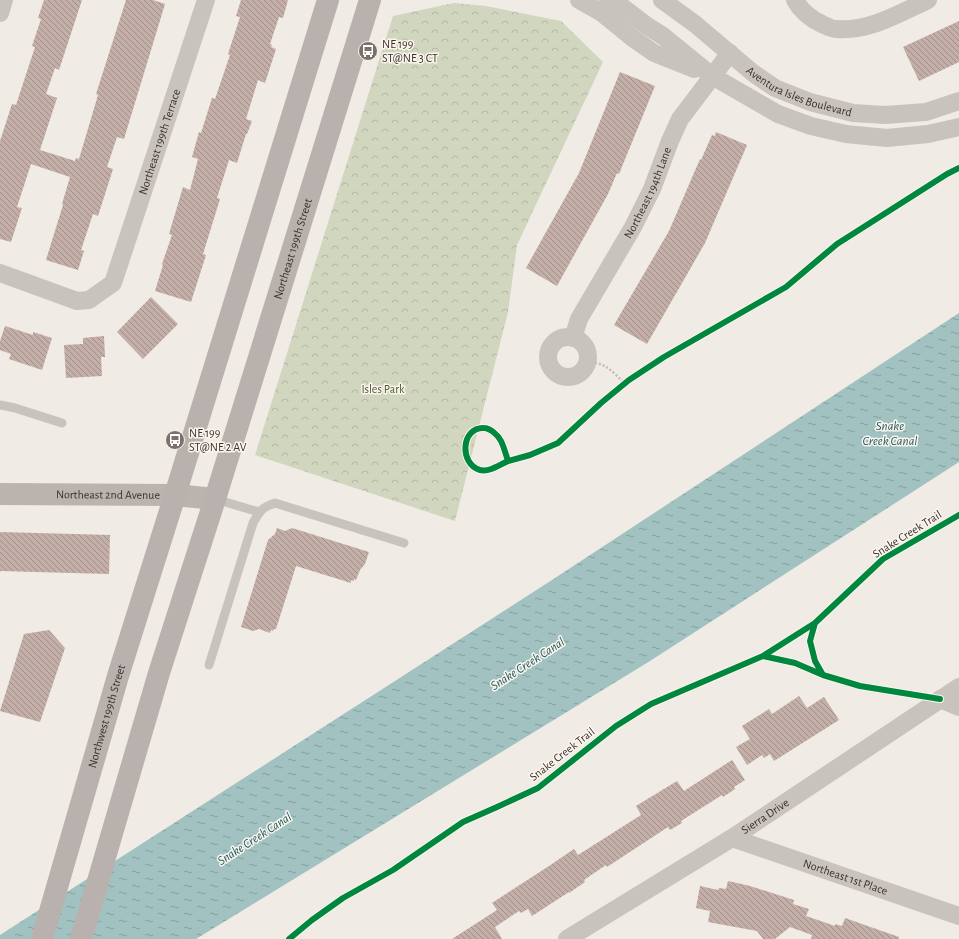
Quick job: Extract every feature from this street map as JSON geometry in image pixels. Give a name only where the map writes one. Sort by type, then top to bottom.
[{"type":"main road","points":[[175,496],[328,0]]},
{"type":"main road","name":"Northeast 199th Street","points":[[216,499],[370,0]]},
{"type":"main road","name":"Northwest 199th Street","points":[[42,939],[118,676],[175,496]]},
{"type":"main road","points":[[81,939],[159,673],[216,499]]},
{"type":"street","points":[[0,13],[4,0]]},
{"type":"street","name":"Northeast 199th Terrace","points":[[0,273],[77,301],[89,300],[113,283],[206,0]]},
{"type":"street","name":"Aventura Isles Boulevard","points":[[579,0],[602,13],[654,53],[712,76],[778,114],[811,126],[846,134],[887,138],[928,134],[959,127]]},
{"type":"street","name":"Aventura Isles Boulevard","points":[[662,0],[695,24],[753,73],[775,88],[810,102],[853,113],[885,115],[926,112],[959,101]]},
{"type":"street","points":[[796,2],[813,20],[834,29],[857,29],[879,22],[928,0]]},
{"type":"street","name":"Aventura Isles Boulevard","points":[[619,2],[647,26],[663,36],[712,76]]},
{"type":"street","name":"Northeast 194th Lane","points":[[573,338],[579,319],[633,227],[652,189],[680,119],[730,53]]},
{"type":"street","name":"Northeast 2nd Avenue","points":[[0,494],[175,496],[216,499]]},
{"type":"street","name":"Sierra Drive","points":[[567,939],[732,838],[959,687]]},
{"type":"street","points":[[940,699],[959,707]]},
{"type":"street","name":"Northeast 1st Place","points":[[732,838],[959,916]]},
{"type":"lane","points":[[0,405],[15,408],[62,423]]},
{"type":"lane","points":[[216,499],[259,512]]},
{"type":"lane","points":[[209,665],[254,523],[259,512],[265,507],[275,503],[404,543]]},
{"type":"path","points":[[595,363],[605,366],[627,382],[619,389]]},
{"type":"green space","name":"Isles Park","points":[[454,3],[486,6],[561,21],[603,62],[517,245],[508,312],[455,521],[255,455],[393,16]]},
{"type":"water","name":"Snake Creek Canal","points":[[959,313],[959,462],[650,661],[196,939],[0,939],[0,935],[552,580]]},
{"type":"building","points":[[44,0],[82,0],[59,70],[55,68],[46,94],[57,98],[40,150],[75,161],[76,158],[79,159],[98,95],[96,94],[126,0],[153,0],[165,4],[124,139],[117,137],[107,167],[113,169],[98,216],[93,214],[81,250],[84,251],[78,270],[46,260],[70,177],[31,164],[17,207],[22,208],[11,242],[0,239],[0,141],[12,104],[16,105],[35,47],[32,46],[41,19],[38,18]]},
{"type":"building","points":[[241,0],[288,0],[283,18],[279,17],[270,44],[272,45],[271,47],[276,49],[265,83],[258,80],[246,119],[252,121],[246,134],[237,163],[229,160],[217,198],[220,199],[203,254],[206,255],[191,302],[155,291],[172,235],[169,234],[183,187],[190,190],[198,159],[192,157],[199,132],[201,133],[212,98],[215,99],[230,55],[228,54],[240,17],[236,16]]},
{"type":"building","points":[[959,21],[959,62],[919,81],[903,47]]},
{"type":"building","points":[[620,72],[655,86],[619,174],[617,173],[608,194],[557,286],[526,268],[579,173]]},
{"type":"building","points":[[716,132],[747,145],[705,243],[647,344],[614,325],[669,231],[700,159],[701,160],[712,135],[715,136]]},
{"type":"building","points":[[151,297],[178,324],[143,359],[117,332]]},
{"type":"building","points":[[5,326],[33,335],[33,332],[52,338],[42,370],[9,359],[11,354],[0,350],[0,341]]},
{"type":"building","points":[[104,336],[105,357],[101,357],[102,376],[66,378],[64,345],[83,344],[83,338]]},
{"type":"building","points":[[277,528],[285,531],[292,528],[369,552],[365,564],[360,570],[356,580],[351,580],[351,583],[296,566],[276,629],[273,631],[271,630],[270,633],[259,629],[253,631],[241,627],[268,540],[275,534]]},
{"type":"building","points":[[0,532],[110,535],[109,574],[0,571]]},
{"type":"building","points":[[49,630],[65,648],[40,722],[0,711],[24,634]]},
{"type":"building","points":[[799,696],[807,708],[824,697],[839,720],[774,761],[770,754],[764,758],[762,755],[747,765],[736,747],[750,739],[742,726],[769,709],[772,714]]},
{"type":"building","points":[[732,760],[745,780],[734,787],[735,789],[723,797],[722,795],[681,821],[682,823],[670,830],[668,827],[607,867],[606,865],[584,880],[585,882],[532,916],[528,909],[521,913],[519,911],[495,927],[502,939],[452,939],[497,910],[492,903],[574,849],[578,855],[641,815],[636,806],[677,781],[684,791]]},
{"type":"building","points":[[728,881],[750,886],[794,900],[793,904],[809,909],[806,916],[835,926],[835,924],[842,926],[845,918],[899,937],[899,939],[811,939],[812,935],[790,927],[775,939],[763,939],[757,931],[708,922],[710,911],[696,908],[700,886],[718,890],[719,888],[726,889]]},
{"type":"cycle path","points":[[508,461],[501,441],[498,436],[489,429],[476,429],[467,439],[466,454],[473,466],[480,470],[493,468],[558,443],[601,403],[629,380],[664,357],[786,287],[837,244],[947,174],[959,168]]},
{"type":"cycle path","name":"Snake Creek Trail","points":[[289,939],[312,920],[343,898],[393,870],[463,822],[538,788],[616,726],[651,704],[763,656],[815,623],[883,559],[959,515]]},
{"type":"cycle path","points":[[815,623],[810,641],[815,661],[823,675],[860,686],[940,699]]},
{"type":"cycle path","points":[[763,656],[795,663],[823,675]]},
{"type":"place","name":"NE 199 ST@NE 3 CT","points":[[368,51]]},
{"type":"place","name":"NE 199 ST@NE 2 AV","points":[[175,440]]}]
